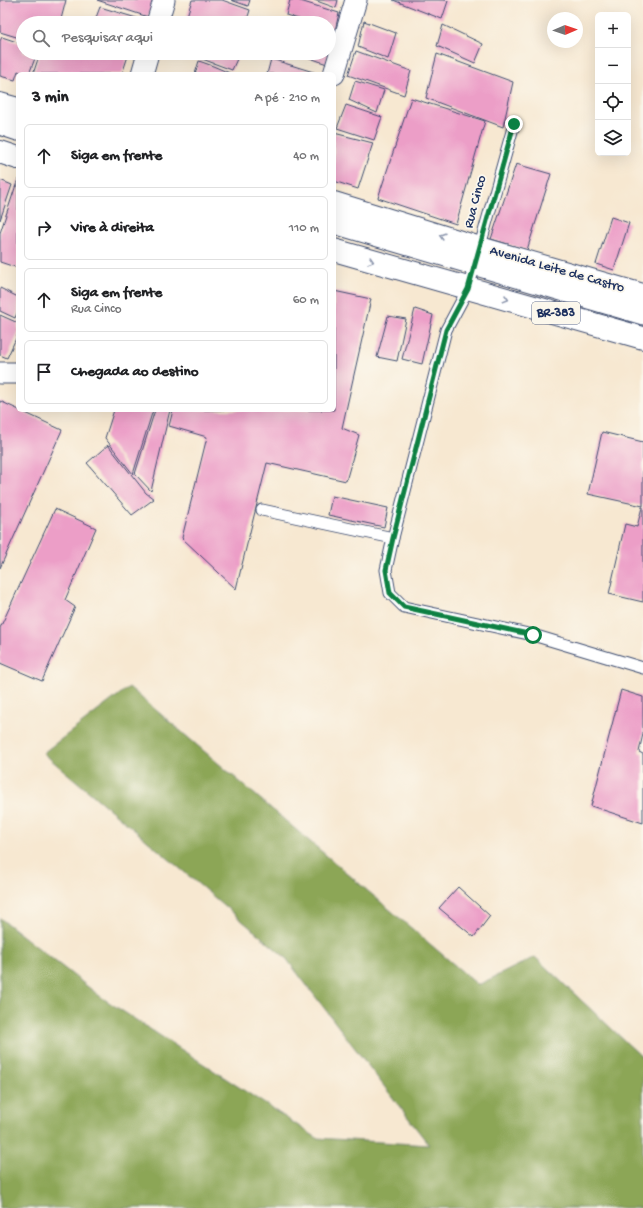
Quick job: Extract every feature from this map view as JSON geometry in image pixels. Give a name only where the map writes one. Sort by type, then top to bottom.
[{"type":"highway","points":[[0,104],[16,108]]},
{"type":"highway","points":[[0,152],[16,157]]},
{"type":"highway","name":"Avenida Leite de Castro","points":[[336,204],[477,256],[643,295]]},
{"type":"highway","name":"BR-383","points":[[336,251],[643,338]]},
{"type":"street","points":[[159,16],[164,0]]},
{"type":"street","points":[[335,72],[356,0]]},
{"type":"street","points":[[143,72],[146,60]]},
{"type":"street","points":[[0,124],[16,129]]},
{"type":"street","points":[[336,223],[477,256],[643,314]]},
{"type":"street","points":[[0,373],[16,373]]},
{"type":"lane","name":"Rua Cinco","points":[[514,124],[468,289],[446,330],[386,570],[390,593],[404,607],[533,635],[643,668]]},
{"type":"lane","points":[[262,510],[393,538]]},
{"type":"green space","points":[[129,687],[478,985],[535,957],[643,1058],[643,1208],[0,1208],[0,918],[101,997],[317,1138],[429,1145],[285,957],[43,753]]},
{"type":"building","points":[[0,0],[66,0],[62,16],[16,16],[16,37],[0,32]]},
{"type":"building","points":[[97,0],[154,0],[148,16]]},
{"type":"building","points":[[192,0],[222,0],[250,10],[248,16],[187,16]]},
{"type":"building","points":[[231,0],[250,0],[248,6]]},
{"type":"building","points":[[290,0],[297,0],[339,13],[336,26],[336,16],[286,15]]},
{"type":"building","points":[[314,0],[338,0],[336,8]]},
{"type":"building","points":[[393,0],[444,0],[448,1],[442,19]]},
{"type":"building","points":[[100,7],[130,16],[97,16]]},
{"type":"building","points":[[364,21],[396,33],[388,59],[358,47]]},
{"type":"building","points":[[443,25],[483,44],[475,63],[437,46]]},
{"type":"building","points":[[2,37],[16,42],[16,60],[34,60],[30,72],[16,72],[15,80],[0,76],[0,41]]},
{"type":"building","points":[[356,51],[411,71],[404,95],[348,75]]},
{"type":"building","points":[[437,54],[513,82],[503,127],[426,98]]},
{"type":"building","points":[[38,60],[127,60],[123,72],[34,72]]},
{"type":"building","points":[[205,60],[237,60],[232,70]]},
{"type":"building","points":[[271,60],[274,60],[313,72],[268,72]]},
{"type":"building","points":[[316,60],[328,60],[327,64]]},
{"type":"building","points":[[199,61],[227,72],[196,72]]},
{"type":"building","points":[[355,81],[384,90],[377,113],[349,100]]},
{"type":"building","points":[[411,98],[485,121],[456,224],[378,198]]},
{"type":"building","points":[[346,105],[382,117],[374,140],[337,128]]},
{"type":"building","points":[[336,134],[373,143],[358,189],[336,182]]},
{"type":"building","points":[[516,164],[551,174],[527,250],[491,239]]},
{"type":"building","points":[[0,180],[12,185],[0,220]]},
{"type":"building","points":[[16,185],[16,267],[0,262],[0,233]]},
{"type":"building","points":[[611,217],[629,223],[614,270],[596,264]]},
{"type":"building","points":[[0,288],[16,296],[16,316],[15,318],[0,311]]},
{"type":"building","points":[[336,291],[371,299],[342,428],[359,435],[346,481],[267,463],[236,589],[182,538],[207,437],[169,426],[172,412],[336,412]]},
{"type":"building","points":[[415,309],[433,315],[422,364],[402,359]]},
{"type":"building","points":[[0,315],[16,322],[16,338],[7,358],[0,355]]},
{"type":"building","points":[[388,316],[406,319],[397,361],[377,357]]},
{"type":"building","points":[[0,401],[16,408],[16,412],[24,412],[62,430],[0,568]]},
{"type":"building","points":[[113,412],[152,412],[133,474],[105,438]]},
{"type":"building","points":[[154,412],[170,412],[151,491],[135,474]]},
{"type":"building","points":[[602,432],[643,442],[643,506],[588,494]]},
{"type":"building","points":[[108,445],[146,493],[154,499],[132,515],[87,463]]},
{"type":"building","points":[[332,496],[388,508],[384,527],[328,515]]},
{"type":"building","points":[[642,507],[643,602],[609,594],[625,524],[637,527]]},
{"type":"building","points":[[55,509],[96,528],[65,600],[75,607],[42,681],[0,663],[0,628]]},
{"type":"building","points":[[621,690],[643,697],[643,734],[639,752],[643,754],[643,823],[591,806]]},
{"type":"building","points":[[458,887],[490,916],[474,937],[439,908]]},
{"type":"route","points":[[514,124],[468,289],[446,330],[386,570],[390,593],[404,607],[533,635]]}]
